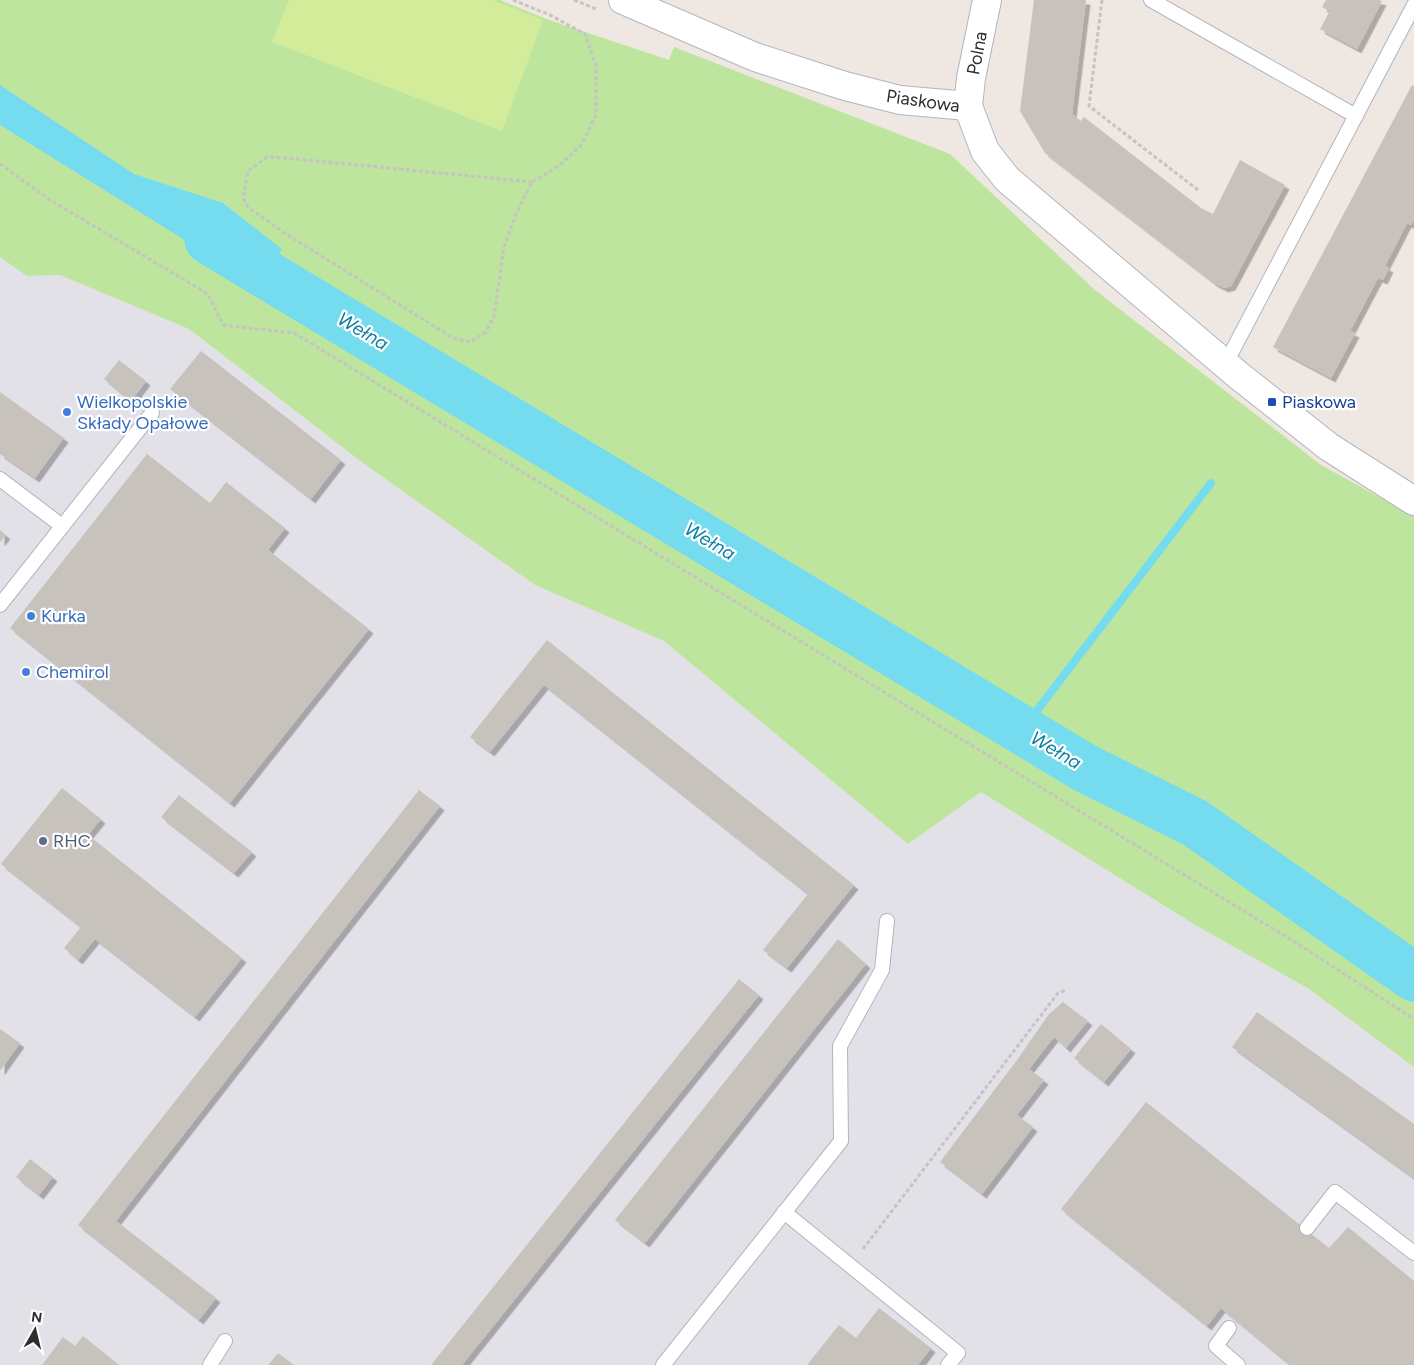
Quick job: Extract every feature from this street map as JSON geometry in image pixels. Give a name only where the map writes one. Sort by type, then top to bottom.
[{"type":"street","name":"Piaskowa","points":[[623,0],[755,57],[845,86],[900,100],[968,106],[985,151],[1007,179],[1238,375],[1329,446],[1414,501]]},
{"type":"street","name":"Polna","points":[[968,106],[971,78],[987,0]]},
{"type":"lane","points":[[1150,0],[1356,116]]},
{"type":"lane","points":[[1226,363],[1414,5]]},
{"type":"lane","points":[[0,605],[152,413]]},
{"type":"lane","points":[[0,479],[62,526]]},
{"type":"lane","points":[[663,1365],[841,1141],[840,1046],[882,970],[887,921]]},
{"type":"lane","points":[[1307,1228],[1335,1192],[1414,1253]]},
{"type":"lane","points":[[784,1212],[958,1353],[948,1365]]},
{"type":"lane","points":[[1229,1328],[1216,1346],[1238,1365]]},
{"type":"lane","points":[[210,1365],[225,1340]]},
{"type":"path","points":[[513,0],[550,15],[585,34],[596,66],[596,114],[582,144],[559,166],[532,182],[516,214],[504,247],[494,316],[486,332],[470,342],[453,338],[283,232],[248,207],[243,198],[248,171],[266,157],[532,182]]},
{"type":"path","points":[[1102,0],[1089,106],[1198,190]]},
{"type":"path","points":[[0,164],[50,200],[208,294],[223,325],[294,334],[1298,944],[1414,1019]]},
{"type":"path","points":[[850,1266],[1058,993],[1066,990]]},
{"type":"shaded area","points":[[0,257],[27,276],[60,275],[189,329],[363,463],[535,585],[664,641],[908,844],[981,792],[1197,926],[1309,989],[1414,1067],[1414,1365],[0,1365]]},
{"type":"green space","points":[[0,0],[500,0],[549,20],[669,60],[674,47],[950,154],[1095,290],[1321,465],[1414,516],[1414,1067],[1309,989],[1197,926],[981,792],[908,844],[664,641],[535,585],[363,463],[189,329],[60,275],[27,276],[0,257]]},
{"type":"green space","points":[[289,0],[493,0],[543,20],[502,131],[272,42]]},
{"type":"water","points":[[0,85],[134,174],[223,203],[282,249],[262,283],[199,249],[0,125]]},
{"type":"building","points":[[1034,0],[1086,0],[1072,114],[1081,121],[1084,117],[1201,208],[1213,214],[1240,160],[1285,185],[1231,286],[1224,288],[1214,283],[1045,153],[1020,111]]},
{"type":"building","points":[[1326,0],[1382,1],[1357,49],[1320,29],[1330,11],[1322,7]]},
{"type":"building","points":[[1412,85],[1414,86],[1414,220],[1411,225],[1407,223],[1385,266],[1389,268],[1383,280],[1378,278],[1350,331],[1355,333],[1331,378],[1273,347]]},
{"type":"building","points":[[201,351],[341,460],[311,499],[170,389]]},
{"type":"building","points":[[119,360],[146,381],[131,401],[104,379]]},
{"type":"building","points":[[0,392],[64,438],[35,478],[0,454]]},
{"type":"building","points":[[147,454],[210,503],[226,482],[285,528],[268,550],[369,629],[230,803],[10,628]]},
{"type":"building","points":[[0,530],[6,535],[0,542]]},
{"type":"building","points":[[547,640],[854,885],[787,968],[763,950],[808,894],[544,685],[490,752],[470,737]]},
{"type":"building","points":[[62,788],[101,819],[88,835],[242,958],[195,1017],[95,939],[78,960],[64,948],[81,927],[1,864]]},
{"type":"building","points":[[419,790],[440,806],[116,1221],[216,1298],[199,1320],[78,1225]]},
{"type":"building","points":[[179,795],[252,852],[234,873],[161,817]]},
{"type":"building","points":[[838,939],[866,964],[645,1243],[615,1220]]},
{"type":"building","points":[[739,979],[759,995],[462,1365],[431,1365]]},
{"type":"building","points":[[1063,1002],[1088,1021],[1066,1048],[1054,1037],[1029,1069],[1044,1080],[1017,1115],[1033,1127],[982,1194],[940,1162],[1017,1060],[1049,1014]]},
{"type":"building","points":[[1257,1012],[1414,1124],[1414,1178],[1232,1047]]},
{"type":"building","points":[[1101,1024],[1131,1049],[1104,1082],[1074,1058]]},
{"type":"building","points":[[0,1029],[20,1043],[0,1071]]},
{"type":"building","points":[[1146,1102],[1329,1248],[1348,1227],[1414,1281],[1414,1365],[1290,1365],[1221,1308],[1207,1326],[1061,1209]]},
{"type":"building","points":[[30,1159],[53,1177],[39,1195],[16,1177]]},
{"type":"building","points":[[879,1308],[931,1348],[918,1365],[807,1365],[839,1325],[856,1338]]},
{"type":"building","points":[[83,1336],[119,1365],[42,1365],[63,1337],[75,1346]]},
{"type":"building","points":[[278,1353],[294,1365],[268,1365]]},
{"type":"waterway","name":"Wełna","points":[[209,240],[1085,768],[1195,823],[1414,977]]},
{"type":"waterway","points":[[1022,730],[1211,483]]},
{"type":"place","name":"Piaskowa","points":[[1272,402]]},
{"type":"place","name":"Wielkopolskie Składy Opałowe","points":[[67,412]]},
{"type":"place","name":"Kurka","points":[[31,616]]},
{"type":"place","name":"Chemirol","points":[[26,672]]},
{"type":"place","name":"RHC","points":[[43,841]]}]
